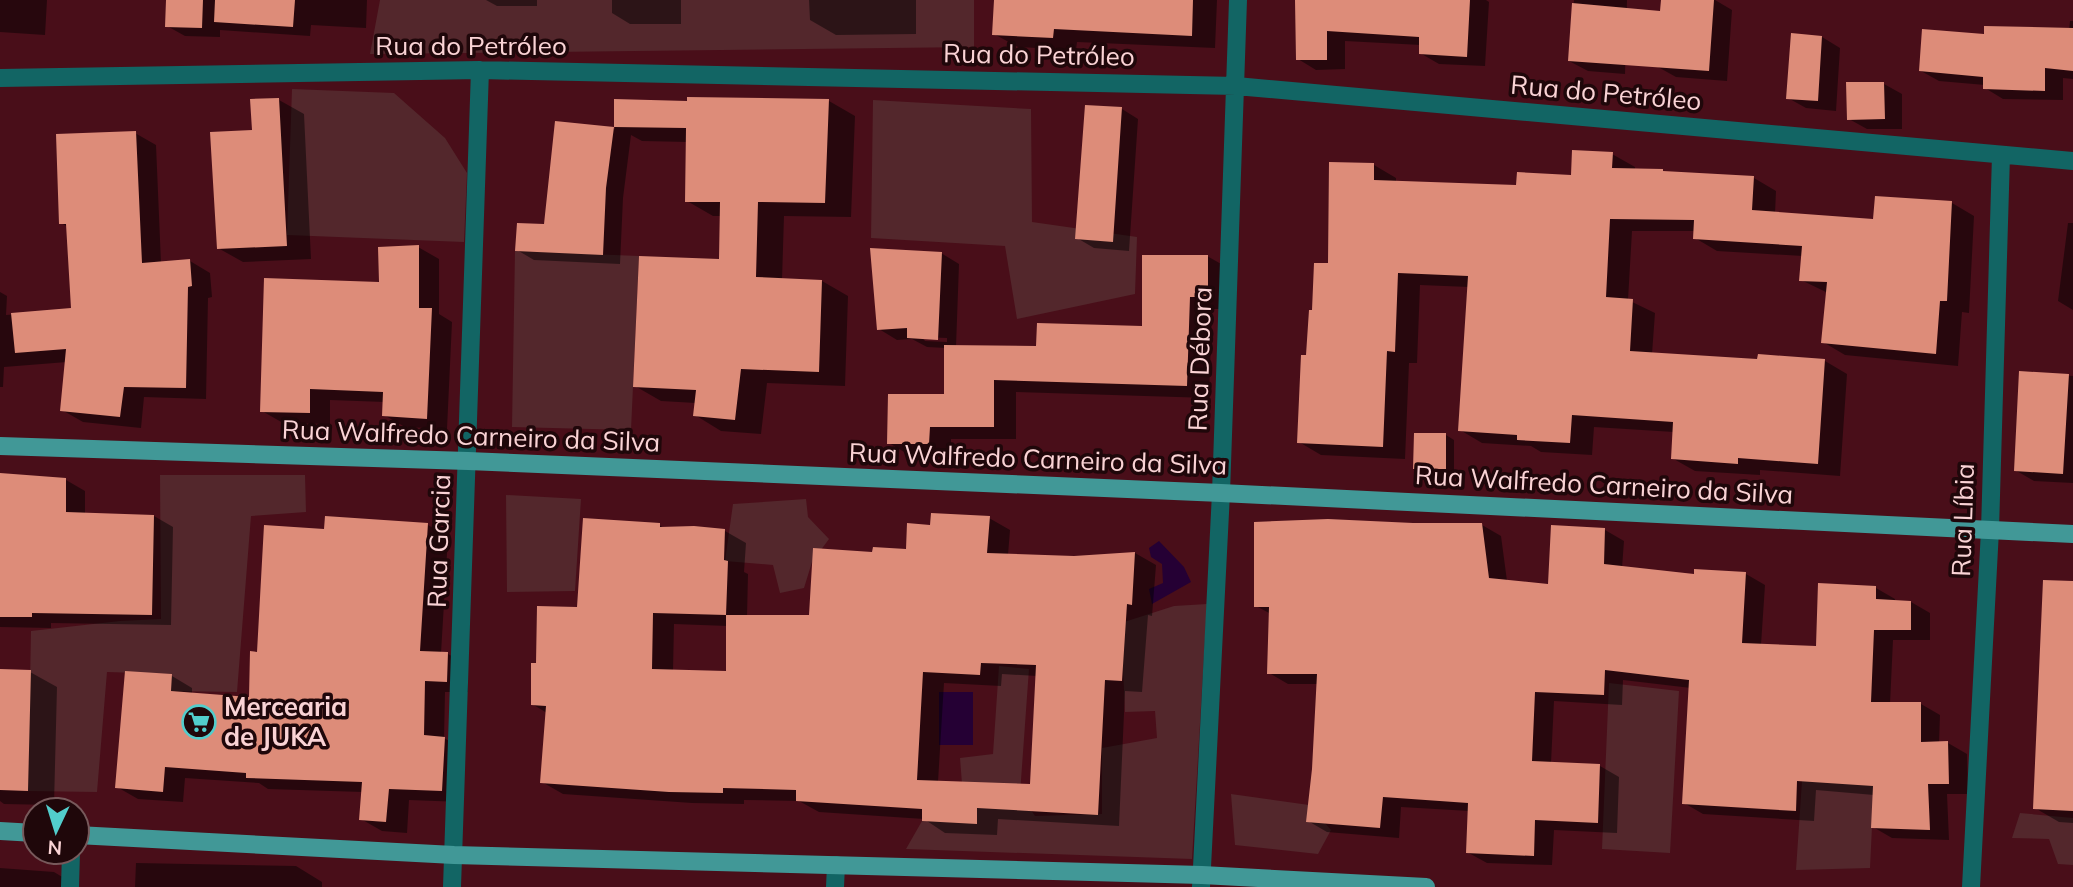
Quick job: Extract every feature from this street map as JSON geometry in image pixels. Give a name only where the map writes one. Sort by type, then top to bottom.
[{"type":"main road","name":"Rua Walfredo Carneiro da Silva","points":[[0,446],[467,461],[1221,493],[2073,534]]},
{"type":"main road","points":[[0,831],[21,832]]},
{"type":"main road","points":[[91,836],[454,855],[836,865],[1202,881],[1426,887]]},
{"type":"street","name":"Rua Débora","points":[[1202,881],[1221,493],[1238,0]]},
{"type":"street","name":"Rua do Petróleo","points":[[0,78],[480,70],[1236,86],[2073,161]]},
{"type":"street","name":"Rua Garcia","points":[[452,887],[480,70]]},
{"type":"street","name":"Rua Líbia","points":[[1971,887],[1990,530],[2001,155]]},
{"type":"street","points":[[835,887],[836,865]]},
{"type":"street","points":[[70,887],[71,866]]},
{"type":"shaded area","points":[[380,0],[974,0],[974,47],[370,54]]},
{"type":"shaded area","points":[[292,89],[394,93],[445,138],[467,173],[464,242],[287,235]]},
{"type":"shaded area","points":[[873,100],[1031,109],[1032,222],[1137,237],[1135,294],[1017,319],[1005,246],[871,238]]},
{"type":"shaded area","points":[[515,251],[639,256],[631,430],[512,427]]},
{"type":"shaded area","points":[[160,475],[305,475],[306,512],[251,516],[237,692],[170,691],[172,674],[107,672],[97,792],[28,791],[31,631],[161,619]]},
{"type":"shaded area","points":[[506,495],[581,499],[575,591],[507,592]]},
{"type":"shaded area","points":[[806,499],[808,517],[829,539],[812,562],[804,588],[780,593],[773,565],[725,561],[733,504]]},
{"type":"shaded area","points":[[1159,541],[1184,567],[1191,582],[1152,604],[1149,589],[1163,583],[1162,564],[1151,557],[1149,548]]},
{"type":"shaded area","points":[[1207,604],[1192,859],[906,849],[922,821],[977,823],[962,784],[960,758],[993,754],[999,666],[1029,669],[1020,794],[1035,816],[1102,814],[1102,748],[1157,738],[1155,711],[1125,712],[1121,623],[1174,606]]},
{"type":"shaded area","points":[[1609,683],[1679,691],[1670,853],[1602,849]]},
{"type":"shaded area","points":[[939,692],[973,692],[973,745],[939,745]]},
{"type":"shaded area","points":[[1802,781],[1874,785],[1870,868],[1796,870]]},
{"type":"shaded area","points":[[1231,794],[1309,805],[1331,830],[1318,854],[1235,845]]},
{"type":"shaded area","points":[[2020,813],[2073,818],[2073,865],[2058,864],[2049,839],[2012,838]]},
{"type":"building","points":[[166,0],[203,0],[202,28],[165,27]]},
{"type":"building","points":[[215,0],[295,0],[293,27],[214,22]]},
{"type":"building","points":[[994,0],[1193,0],[1192,36],[1054,29],[1053,38],[992,35]]},
{"type":"building","points":[[1295,0],[1470,0],[1467,57],[1419,54],[1419,37],[1327,31],[1327,60],[1296,60]]},
{"type":"building","points":[[1661,0],[1714,0],[1709,71],[1568,61],[1572,3],[1660,11]]},
{"type":"building","points":[[1984,26],[2073,28],[2073,71],[2045,68],[2045,91],[1983,89],[1983,77],[1919,71],[1922,29],[1984,34]]},
{"type":"building","points":[[1791,33],[1822,36],[1818,101],[1786,99]]},
{"type":"building","points":[[1846,82],[1884,82],[1885,119],[1847,120]]},
{"type":"building","points":[[687,97],[829,99],[825,203],[758,202],[756,277],[822,280],[819,372],[741,369],[735,420],[693,416],[696,390],[633,387],[639,256],[719,259],[720,202],[685,202],[686,128],[614,127],[614,99],[687,101]]},
{"type":"building","points":[[279,98],[287,246],[217,249],[210,132],[252,130],[250,99]]},
{"type":"building","points":[[1085,105],[1122,107],[1113,242],[1075,239]]},
{"type":"building","points":[[555,121],[614,127],[606,188],[603,255],[515,251],[517,223],[544,224]]},
{"type":"building","points":[[136,131],[142,263],[190,259],[192,286],[188,287],[186,388],[124,387],[120,417],[60,411],[66,349],[15,353],[11,313],[71,308],[66,224],[59,224],[56,134]]},
{"type":"building","points":[[1572,150],[1613,152],[1612,168],[1754,176],[1752,210],[1873,219],[1875,196],[1952,201],[1947,301],[1940,301],[1936,354],[1821,343],[1827,282],[1799,281],[1802,246],[1693,239],[1694,220],[1610,219],[1606,297],[1633,299],[1630,351],[1757,359],[1758,354],[1825,359],[1818,464],[1738,458],[1738,464],[1671,459],[1673,422],[1572,415],[1570,443],[1517,440],[1517,435],[1458,431],[1468,276],[1398,273],[1395,352],[1387,351],[1383,447],[1297,443],[1301,355],[1306,355],[1314,263],[1328,263],[1329,162],[1374,163],[1374,180],[1516,185],[1517,172],[1571,175]]},
{"type":"building","points":[[419,245],[419,308],[432,308],[427,419],[382,416],[383,392],[310,389],[310,413],[260,412],[264,278],[379,282],[378,247]]},
{"type":"building","points":[[870,248],[942,252],[938,340],[907,338],[907,328],[877,330]]},
{"type":"building","points":[[1142,255],[1208,255],[1208,297],[1190,297],[1187,386],[994,380],[994,427],[930,427],[929,444],[887,444],[888,394],[944,394],[944,345],[1036,346],[1037,323],[1142,326]]},
{"type":"building","points":[[2019,371],[2069,374],[2063,474],[2014,471]]},
{"type":"building","points":[[1414,433],[1446,433],[1446,469],[1413,469]]},
{"type":"building","points":[[0,473],[66,478],[66,512],[154,515],[152,615],[32,613],[32,617],[0,617]]},
{"type":"building","points":[[931,513],[990,516],[987,553],[1074,556],[1135,552],[1132,605],[1127,604],[1122,681],[1105,680],[1098,815],[977,808],[977,824],[922,821],[922,809],[796,801],[796,790],[723,788],[723,793],[669,792],[540,783],[546,706],[531,705],[531,663],[536,663],[537,606],[577,607],[583,518],[660,523],[660,527],[725,529],[724,560],[728,561],[726,615],[809,615],[813,548],[872,552],[873,547],[906,549],[907,523],[930,525]],"holes":[[[653,613],[726,615],[726,671],[652,669]],[[981,663],[1036,665],[1030,784],[917,780],[923,672],[980,675]]]},
{"type":"building","points":[[325,516],[428,523],[420,651],[448,652],[447,682],[425,681],[424,735],[445,737],[442,791],[389,789],[386,822],[359,820],[362,782],[246,778],[246,773],[165,767],[163,792],[115,788],[125,671],[172,674],[171,691],[249,697],[250,651],[257,652],[264,525],[324,529]]},
{"type":"building","points":[[1328,519],[1482,523],[1489,578],[1548,584],[1551,525],[1605,528],[1604,564],[1694,574],[1694,569],[1746,572],[1742,643],[1816,646],[1818,583],[1876,586],[1876,599],[1911,601],[1911,630],[1874,630],[1871,702],[1921,702],[1921,742],[1948,741],[1949,784],[1928,784],[1930,830],[1871,828],[1873,786],[1797,781],[1796,811],[1682,804],[1689,680],[1605,670],[1604,695],[1535,692],[1532,761],[1600,764],[1598,823],[1535,820],[1534,856],[1466,853],[1468,803],[1383,797],[1380,828],[1306,822],[1317,674],[1267,674],[1269,607],[1254,607],[1254,522]]},
{"type":"building","points":[[2043,580],[2073,581],[2073,811],[2033,809]]},
{"type":"building","points":[[0,669],[31,670],[28,791],[0,790]]},
{"type":"place","name":"Mercearia de JUKA","points":[[199,722]]}]
